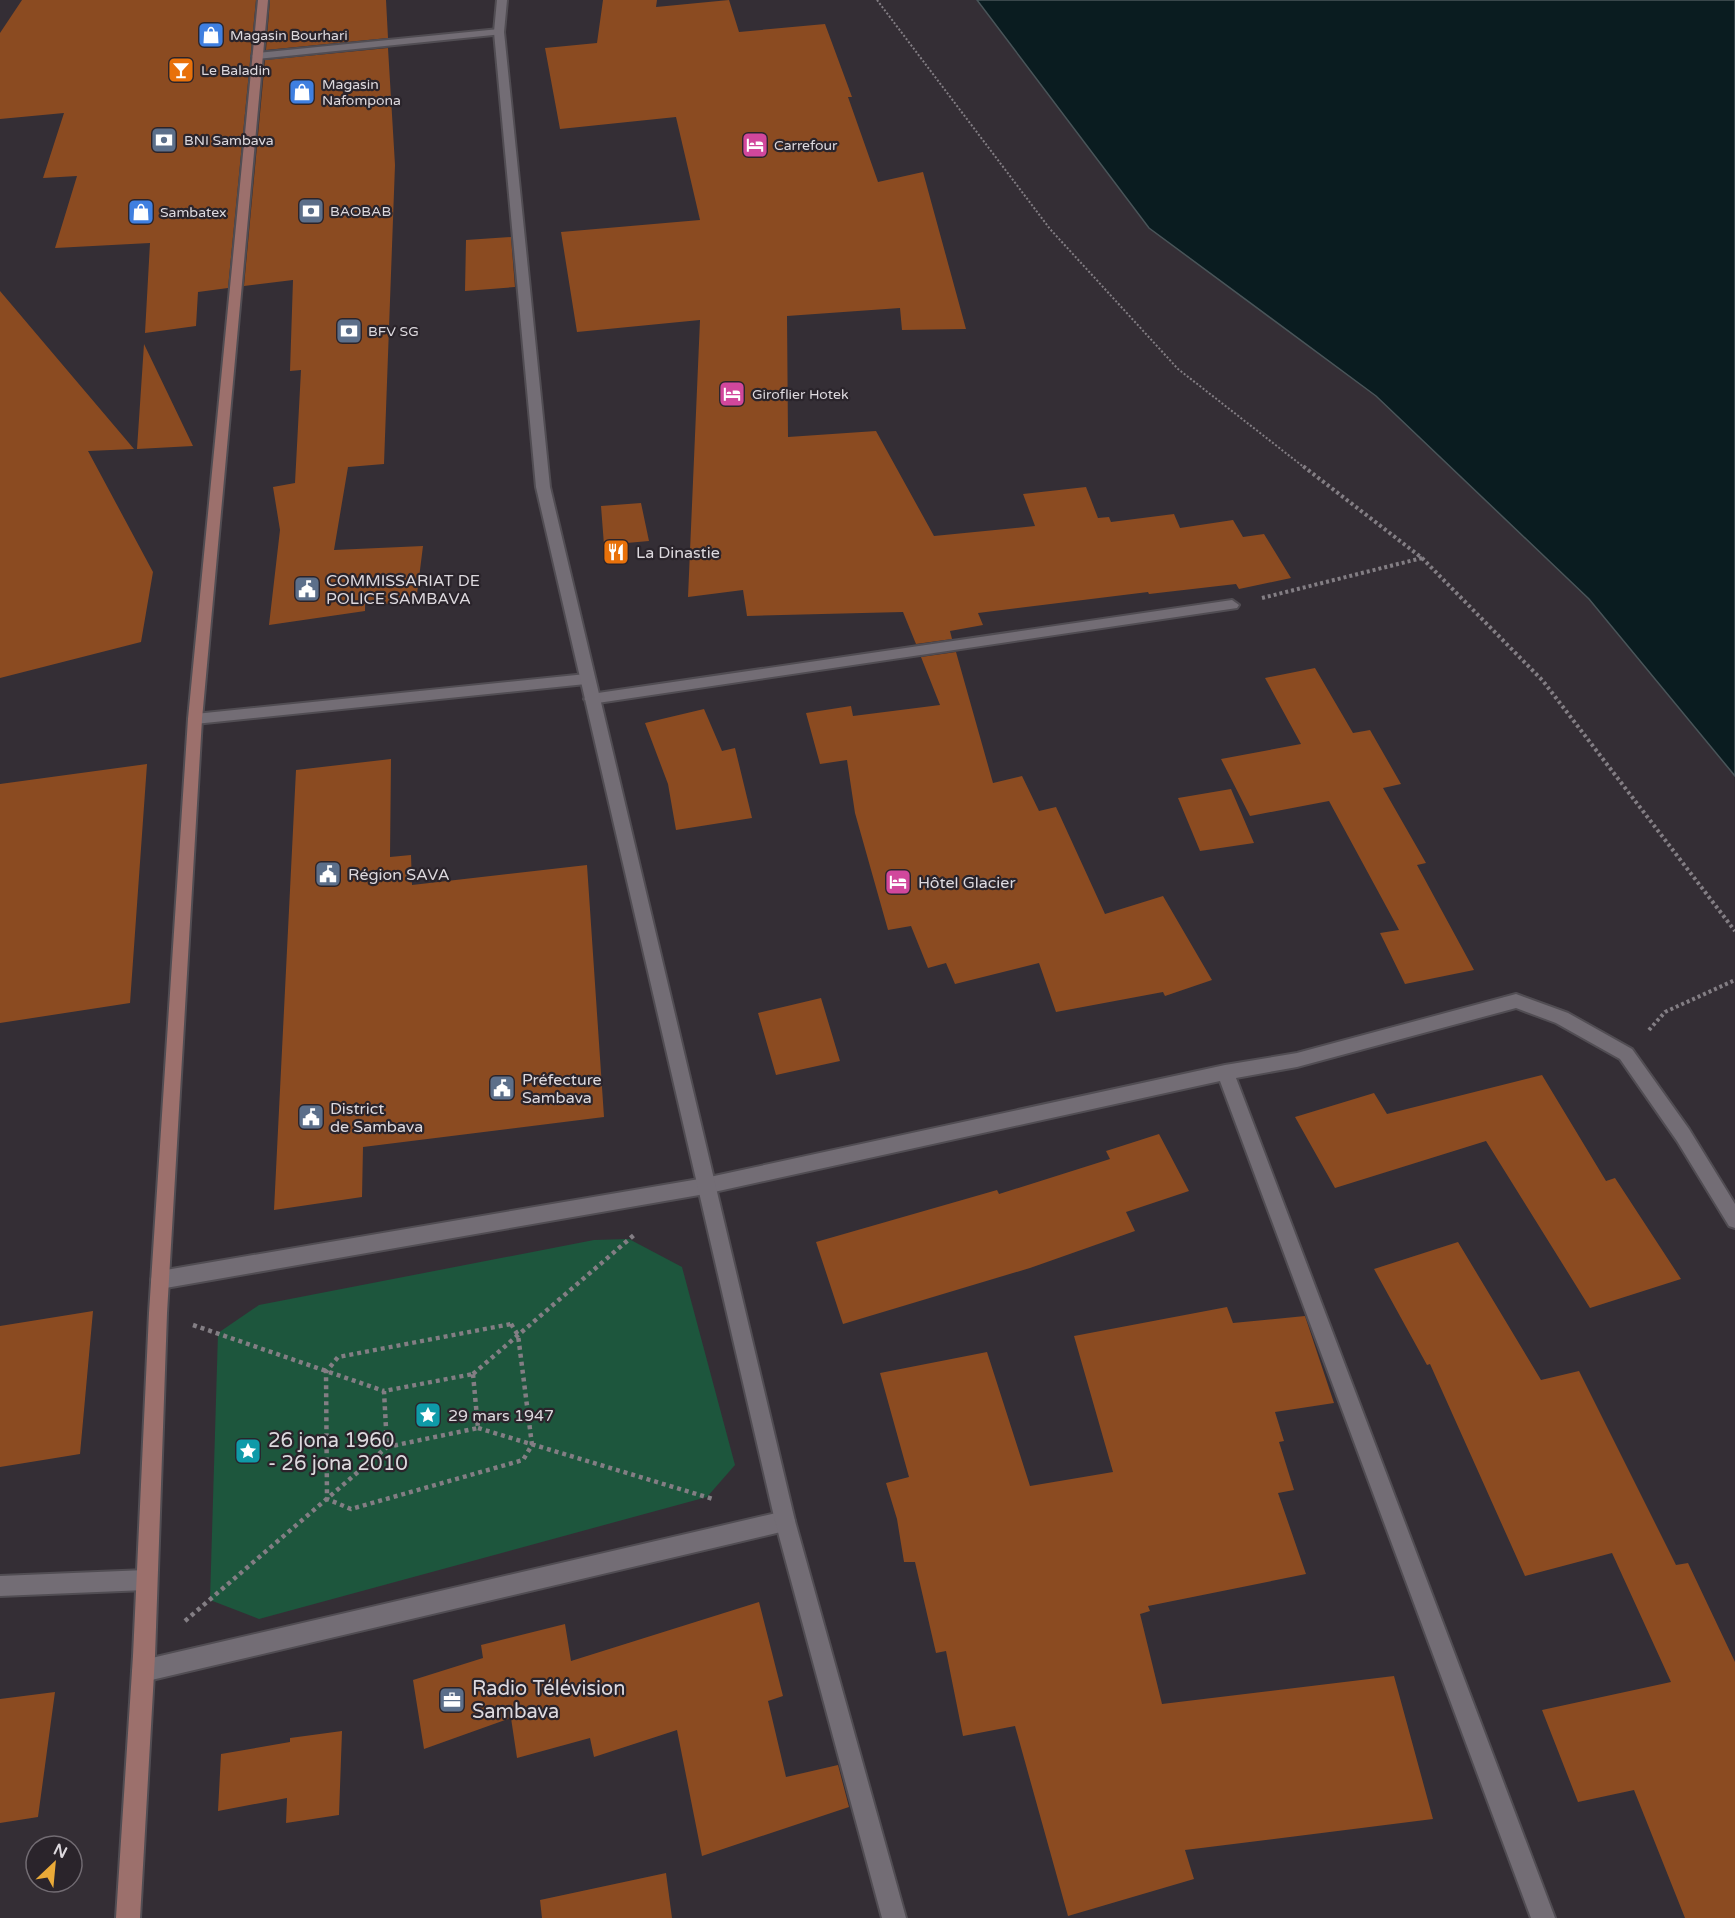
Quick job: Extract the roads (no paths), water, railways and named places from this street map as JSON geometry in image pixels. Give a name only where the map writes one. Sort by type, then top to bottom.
[{"type":"main road","points":[[128,1918],[143,1664],[158,1313],[195,719],[263,0]]},
{"type":"street","points":[[502,0],[499,32],[543,487],[586,679],[785,1521],[894,1918]]},
{"type":"street","points":[[257,56],[499,32]]},
{"type":"street","points":[[591,699],[1232,605]]},
{"type":"street","points":[[195,719],[586,679]]},
{"type":"street","points":[[160,1280],[705,1186],[1226,1072],[1297,1060],[1516,1001],[1562,1018],[1626,1054],[1683,1136],[1735,1220]]},
{"type":"street","points":[[1226,1072],[1543,1918]]},
{"type":"street","points":[[143,1664],[785,1521]]},
{"type":"street","points":[[0,1586],[146,1580]]},
{"type":"place","name":"Magasin Bourhari","points":[[211,35]]},
{"type":"place","name":"Le Baladin","points":[[181,70]]},
{"type":"place","name":"Magasin Nafompona","points":[[302,92]]},
{"type":"place","name":"BNI Sambava","points":[[164,140]]},
{"type":"place","name":"Carrefour","points":[[755,145]]},
{"type":"place","name":"BAOBAB","points":[[311,211]]},
{"type":"place","name":"Sambatex","points":[[141,212]]},
{"type":"place","name":"BFV SG","points":[[349,331]]},
{"type":"place","name":"Giroflier Hotek","points":[[732,394]]},
{"type":"place","name":"La Dinastie","points":[[616,552]]},
{"type":"place","name":"COMMISSARIAT DE POLICE SAMBAVA","points":[[307,589]]},
{"type":"place","name":"Région SAVA","points":[[328,874]]},
{"type":"place","name":"Hôtel Glacier","points":[[898,882]]},
{"type":"place","name":"Préfecture Sambava","points":[[502,1088]]},
{"type":"place","name":"District de Sambava","points":[[311,1117]]},
{"type":"place","name":"29 mars 1947","points":[[428,1415]]},
{"type":"place","name":"26 jona 1960 - 26 jona 2010","points":[[248,1451]]},
{"type":"place","name":"Radio Télévision Sambava","points":[[452,1700]]}]
